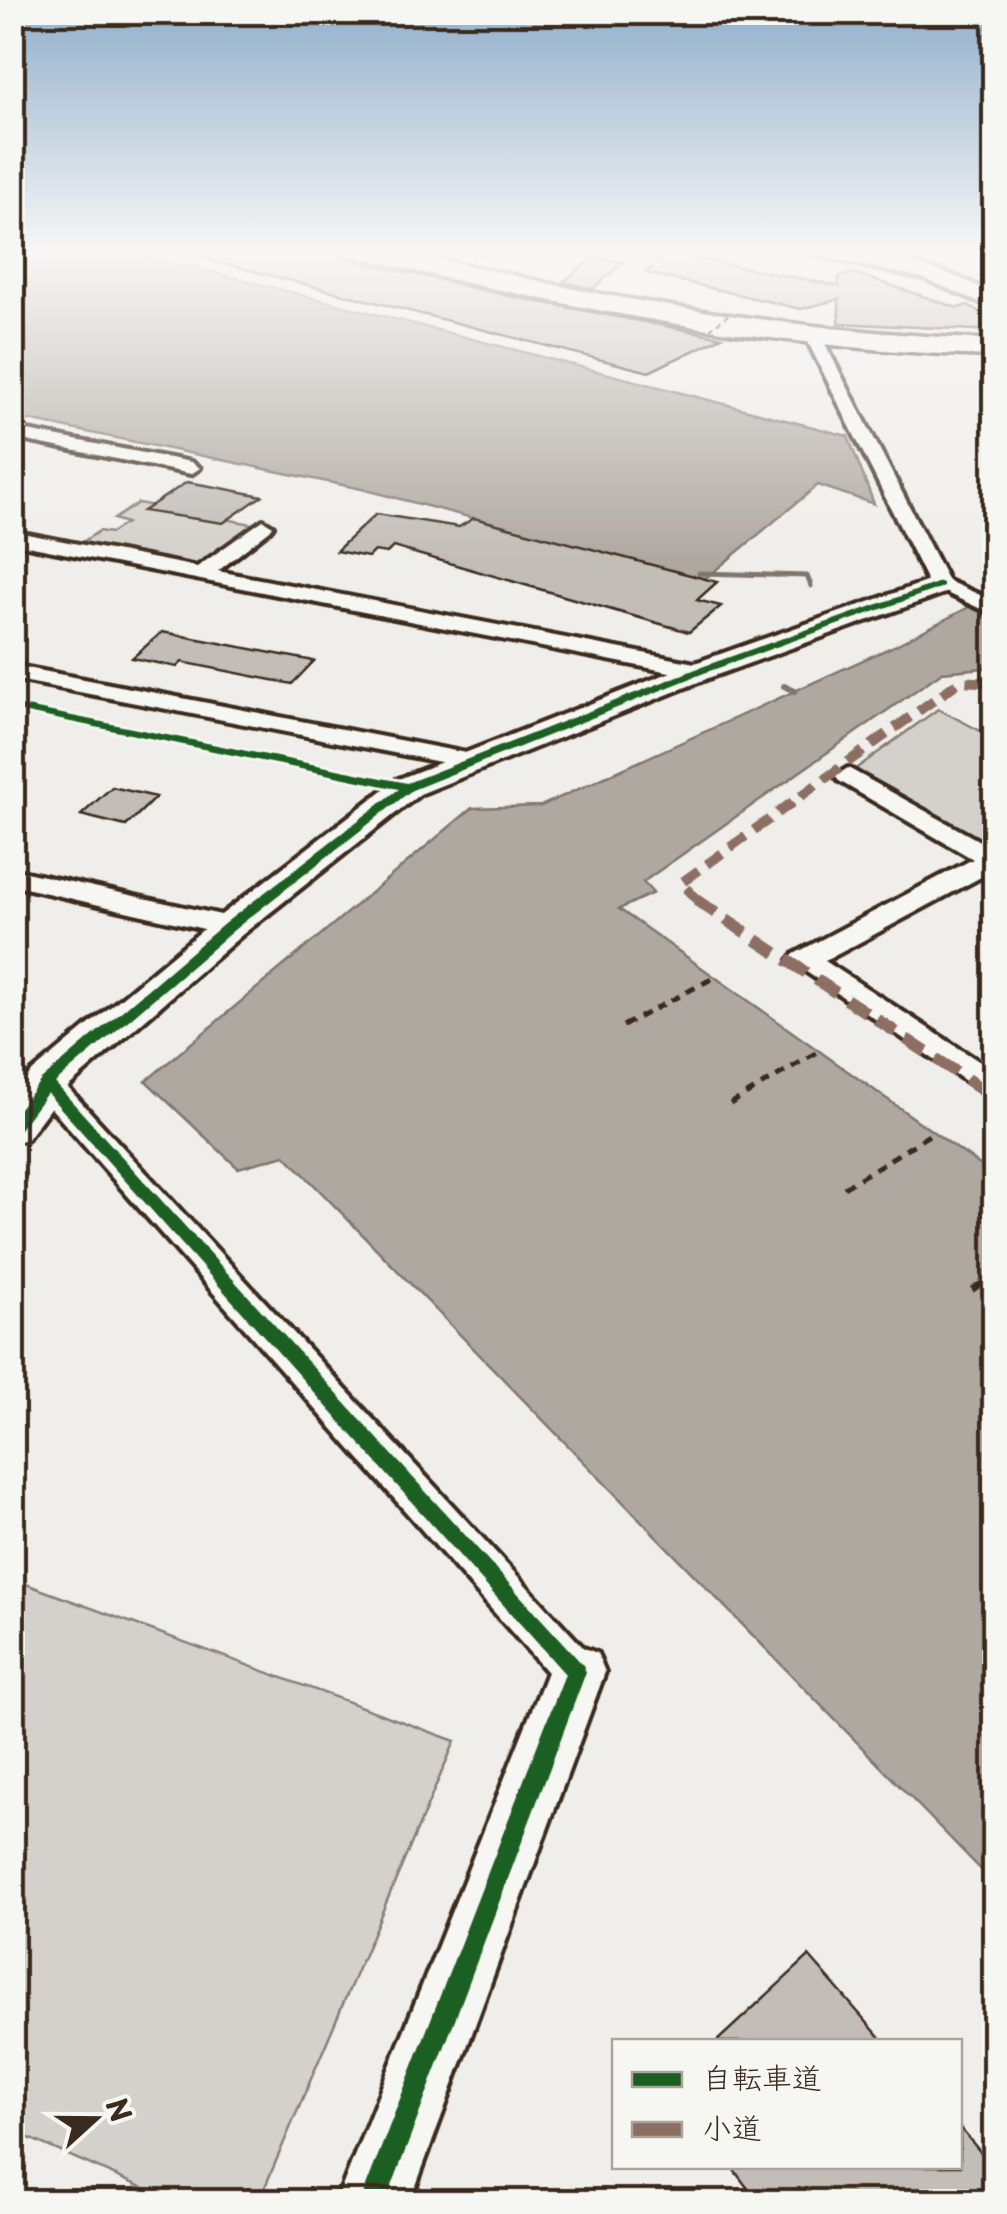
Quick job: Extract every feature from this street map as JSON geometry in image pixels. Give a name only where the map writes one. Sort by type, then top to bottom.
[{"type":"street","points":[[822,353],[953,591],[994,609]]},
{"type":"street","points":[[12,432],[191,468]]},
{"type":"street","points":[[202,573],[263,526]]},
{"type":"street","points":[[12,537],[700,672]]},
{"type":"street","points":[[12,1129],[46,1083],[230,926],[408,787],[700,672],[953,591]]},
{"type":"street","points":[[12,672],[471,760]]},
{"type":"street","points":[[848,776],[994,860]]},
{"type":"street","points":[[994,860],[804,960],[994,1086]]},
{"type":"street","points":[[12,876],[230,926]]},
{"type":"street","points":[[46,1083],[576,1672],[373,2202]]},
{"type":"path","points":[[623,1026],[714,978]]},
{"type":"path","points":[[730,1104],[819,1051]]},
{"type":"path","points":[[844,1188],[934,1132]]},
{"type":"path","points":[[972,1290],[994,1275]]},
{"type":"shaded area","points":[[13,353],[528,353],[848,436],[874,504],[818,485],[705,579],[362,489],[13,415]]},
{"type":"shaded area","points":[[138,503],[263,526],[202,567],[81,543],[99,531],[111,533],[126,523],[114,519]]},
{"type":"shaded area","points":[[994,594],[994,667],[942,672],[643,882],[653,893],[619,909],[994,1175],[994,1883],[285,1155],[238,1168],[146,1081],[472,808],[541,806],[892,647]]},
{"type":"shaded area","points":[[938,709],[994,738],[994,843],[981,842],[854,770]]},
{"type":"shaded area","points":[[12,1579],[455,1741],[259,2201],[173,2201],[13,2131]]},
{"type":"building","points":[[576,353],[688,353],[649,372]]},
{"type":"building","points":[[187,482],[262,496],[223,523],[143,511]]},
{"type":"building","points":[[376,514],[459,527],[474,518],[717,582],[697,600],[721,606],[689,632],[393,547],[387,553],[374,551],[368,557],[336,551]]},
{"type":"building","points":[[162,632],[314,661],[292,684],[182,662],[177,667],[132,658]]},
{"type":"building","points":[[112,787],[156,797],[126,826],[81,815]]},
{"type":"building","points":[[809,1956],[881,2039],[719,2039]]},
{"type":"building","points":[[962,2130],[994,2168],[994,2202],[758,2202],[733,2169],[962,2169]]},
{"type":"waterway","points":[[699,573],[807,576],[811,586]]},
{"type":"waterway","points":[[784,686],[795,691]]},
{"type":"marked path","points":[[994,683],[960,681],[681,883],[696,900],[994,1097]]},
{"type":"cycle path","points":[[12,1129],[46,1083],[230,926],[408,787],[700,671],[940,585]]},
{"type":"cycle path","points":[[12,707],[408,787]]},
{"type":"cycle path","points":[[46,1083],[576,1672],[373,2202]]}]
